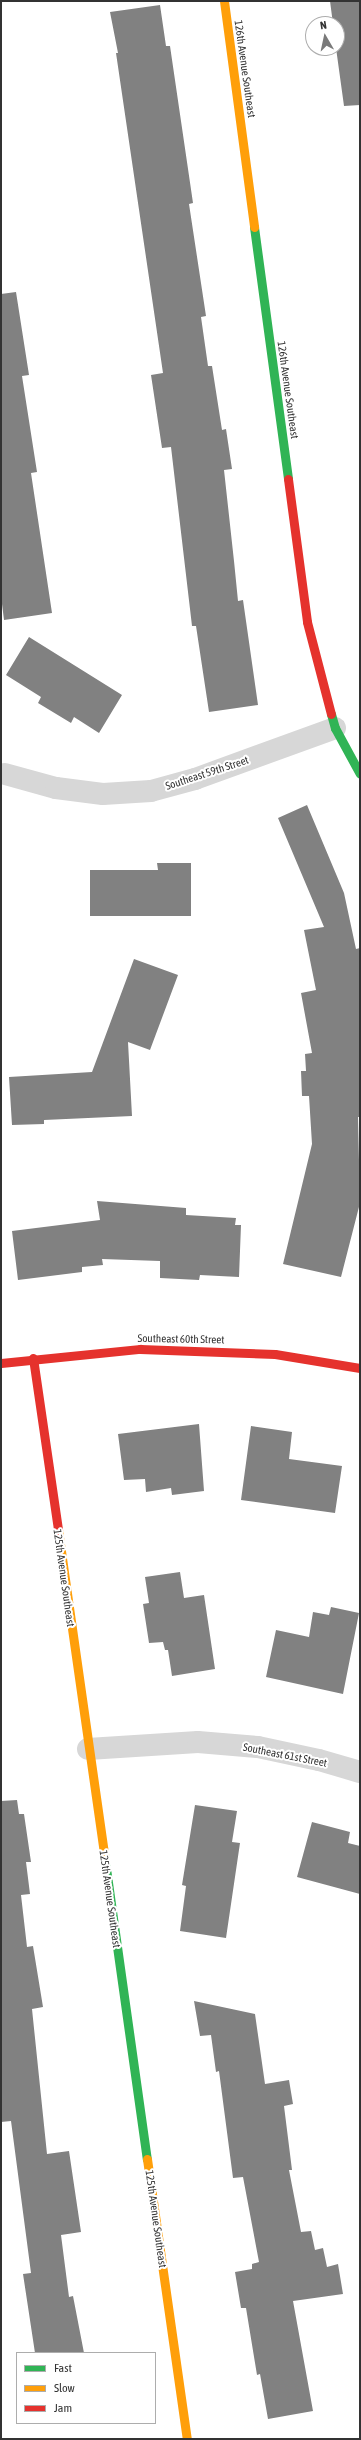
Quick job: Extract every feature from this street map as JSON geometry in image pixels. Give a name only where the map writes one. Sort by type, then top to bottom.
[{"type":"street","name":"126th Avenue Southeast","points":[[224,1],[307,622],[320,677],[335,728],[360,774]]},
{"type":"street","name":"Southeast 59th Street","points":[[2,775],[56,788],[103,794],[151,791],[195,779],[335,728]]},
{"type":"street","name":"Southeast 60th Street","points":[[1,1363],[33,1358],[140,1349],[206,1350],[275,1354],[360,1368]]},
{"type":"street","name":"125th Avenue Southeast","points":[[33,1358],[188,2439]]},
{"type":"street","name":"Southeast 61st Street","points":[[88,1749],[198,1742],[258,1747],[320,1760],[360,1772]]},
{"type":"building","points":[[330,1],[360,1],[360,105],[344,106],[337,56],[345,56],[345,16],[332,16]]},
{"type":"building","points":[[160,5],[166,46],[170,46],[193,203],[189,204],[206,316],[201,317],[208,366],[212,366],[222,430],[226,429],[232,469],[224,470],[238,601],[243,600],[258,705],[209,712],[196,626],[192,626],[171,447],[162,448],[151,375],[163,373],[116,53],[118,53],[110,12]]},
{"type":"building","points":[[16,292],[29,375],[22,376],[37,472],[31,473],[52,613],[4,620],[1,596],[1,294]]},
{"type":"building","points":[[29,637],[122,695],[99,733],[74,717],[71,723],[38,703],[41,697],[6,675]]},
{"type":"building","points":[[307,805],[344,893],[356,949],[360,948],[360,1117],[358,1117],[360,1203],[341,1277],[283,1264],[312,1144],[309,1096],[302,1096],[301,1071],[306,1071],[305,1054],[312,1053],[301,993],[316,990],[304,930],[324,927],[278,818]]},
{"type":"building","points":[[157,863],[191,863],[191,916],[90,916],[90,870],[158,870]]},
{"type":"building","points":[[134,959],[178,975],[150,1050],[128,1042],[132,1116],[44,1120],[44,1124],[12,1125],[9,1077],[92,1072]]},
{"type":"building","points":[[97,1201],[186,1208],[186,1215],[236,1218],[235,1225],[241,1225],[239,1277],[200,1275],[199,1280],[160,1278],[160,1261],[102,1259],[103,1265],[82,1267],[82,1272],[18,1280],[12,1231],[100,1220]]},
{"type":"building","points":[[199,1424],[204,1491],[172,1495],[171,1488],[146,1492],[145,1479],[124,1480],[118,1434]]},
{"type":"building","points":[[251,1426],[292,1432],[289,1459],[342,1466],[335,1513],[241,1500]]},
{"type":"building","points":[[180,1572],[184,1598],[204,1595],[215,1669],[172,1676],[168,1650],[165,1650],[163,1642],[149,1643],[143,1604],[149,1603],[145,1577]]},
{"type":"building","points":[[331,1607],[359,1613],[343,1694],[266,1677],[276,1630],[309,1637],[313,1612],[329,1615]]},
{"type":"building","points":[[17,1800],[19,1814],[24,1814],[31,1862],[26,1862],[30,1894],[21,1895],[27,1947],[33,1946],[43,2007],[32,2009],[47,2154],[69,2151],[81,2232],[61,2235],[69,2297],[73,2296],[84,2352],[35,2352],[23,2274],[31,2273],[11,2121],[1,2122],[1,1801]]},
{"type":"building","points":[[195,1805],[237,1811],[232,1842],[240,1843],[226,1938],[180,1931],[186,1886],[182,1885]]},
{"type":"building","points":[[312,1822],[350,1832],[348,1843],[360,1846],[360,1894],[297,1877]]},
{"type":"building","points":[[194,2001],[255,2014],[265,2084],[289,2080],[293,2104],[284,2106],[292,2170],[289,2170],[301,2232],[311,2231],[315,2250],[323,2248],[327,2267],[338,2264],[343,2294],[293,2301],[313,2411],[268,2419],[260,2374],[257,2375],[246,2308],[241,2308],[235,2272],[252,2269],[252,2264],[259,2262],[243,2177],[233,2178],[219,2071],[216,2072],[211,2035],[200,2036]]},
{"type":"traffic: fast","points":[[254,227],[288,479]]},
{"type":"traffic: fast","points":[[331,714],[335,728],[360,774]]},
{"type":"traffic: fast","points":[[104,1854],[147,2159]]},
{"type":"traffic: slow","points":[[224,1],[254,227]]},
{"type":"traffic: slow","points":[[58,1530],[104,1854]]},
{"type":"traffic: slow","points":[[147,2159],[187,2439]]},
{"type":"traffic: jam","points":[[288,479],[307,622],[331,714]]},
{"type":"traffic: jam","points":[[1,1363],[140,1349],[275,1354],[360,1368]]},
{"type":"traffic: jam","points":[[33,1358],[58,1530]]}]
